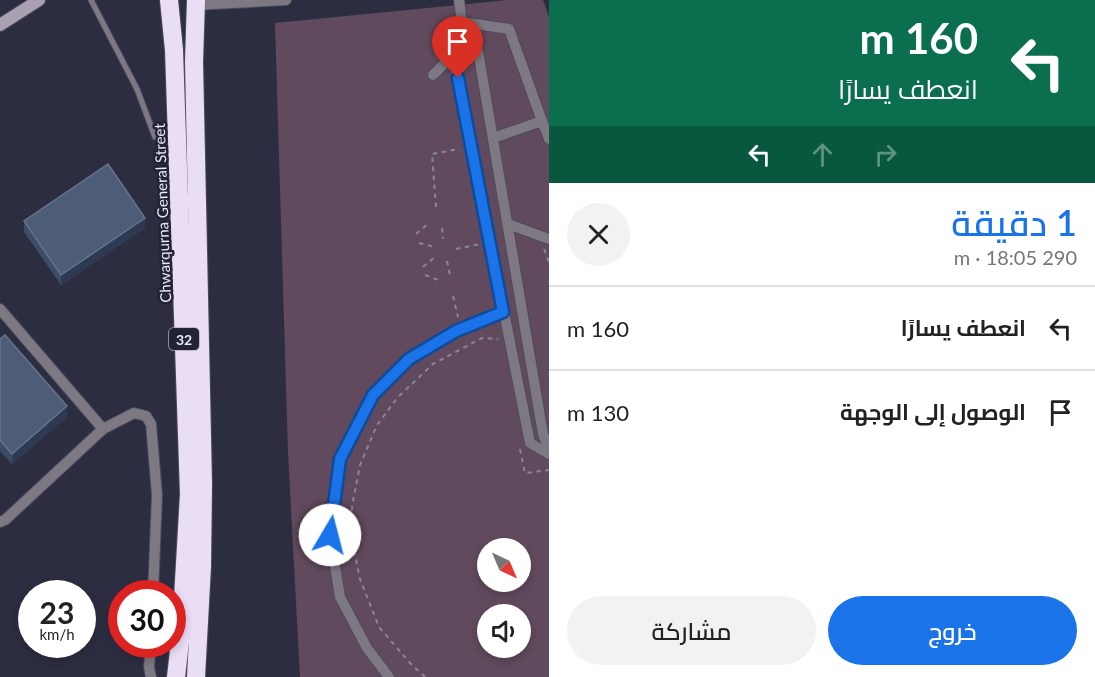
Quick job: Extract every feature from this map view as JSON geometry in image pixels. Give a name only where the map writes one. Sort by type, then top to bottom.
[{"type":"highway","points":[[158,0],[165,15],[174,50]]},
{"type":"highway","name":"Chwarqurna General Street","points":[[169,0],[174,50],[189,494],[182,633],[176,677]]},
{"type":"highway","name":"32","points":[[195,3],[194,62],[203,484],[202,566],[195,677]]},
{"type":"street","points":[[0,25],[39,0]]},
{"type":"street","points":[[195,3],[286,0]]},
{"type":"street","points":[[459,0],[463,27],[478,51],[543,434],[549,452]]},
{"type":"street","points":[[433,75],[453,56],[463,27]]},
{"type":"street","points":[[463,27],[509,28],[549,139]]},
{"type":"street","points":[[453,56],[530,443],[549,452]]},
{"type":"street","points":[[493,138],[542,121]]},
{"type":"street","points":[[508,224],[549,238]]},
{"type":"street","points":[[0,309],[103,429]]},
{"type":"street","points":[[389,677],[367,648],[340,597],[330,535],[340,459],[373,395],[409,359],[460,329],[503,312]]},
{"type":"street","points":[[0,522],[5,520],[103,429],[134,413],[146,416],[151,424],[157,495],[154,580]]},
{"type":"street","points":[[150,658],[149,667],[152,677]]},
{"type":"lane","points":[[92,0],[137,89],[155,137]]},
{"type":"path","points":[[436,207],[432,154],[471,147]]},
{"type":"path","points":[[416,234],[430,222]]},
{"type":"path","points":[[442,228],[443,239]]},
{"type":"path","points":[[419,243],[435,247]]},
{"type":"path","points":[[456,249],[487,243]]},
{"type":"path","points":[[423,267],[436,256]]},
{"type":"path","points":[[447,261],[450,275]]},
{"type":"path","points":[[425,275],[441,281]]},
{"type":"path","points":[[453,296],[460,329]]},
{"type":"path","points":[[425,677],[380,627],[360,579],[353,545],[352,506],[360,465],[377,425],[398,397],[433,364],[482,338],[499,339]]},
{"type":"shaded area","points":[[508,0],[543,0],[549,17],[549,677],[300,677],[288,453],[275,23]]},
{"type":"building","points":[[108,164],[145,218],[61,275],[24,221]]},
{"type":"building","points":[[5,335],[67,406],[12,454],[0,440],[0,339]]},
{"type":"route","points":[[330,535],[340,459],[373,395],[409,359],[456,331],[503,312],[458,78]]}]
